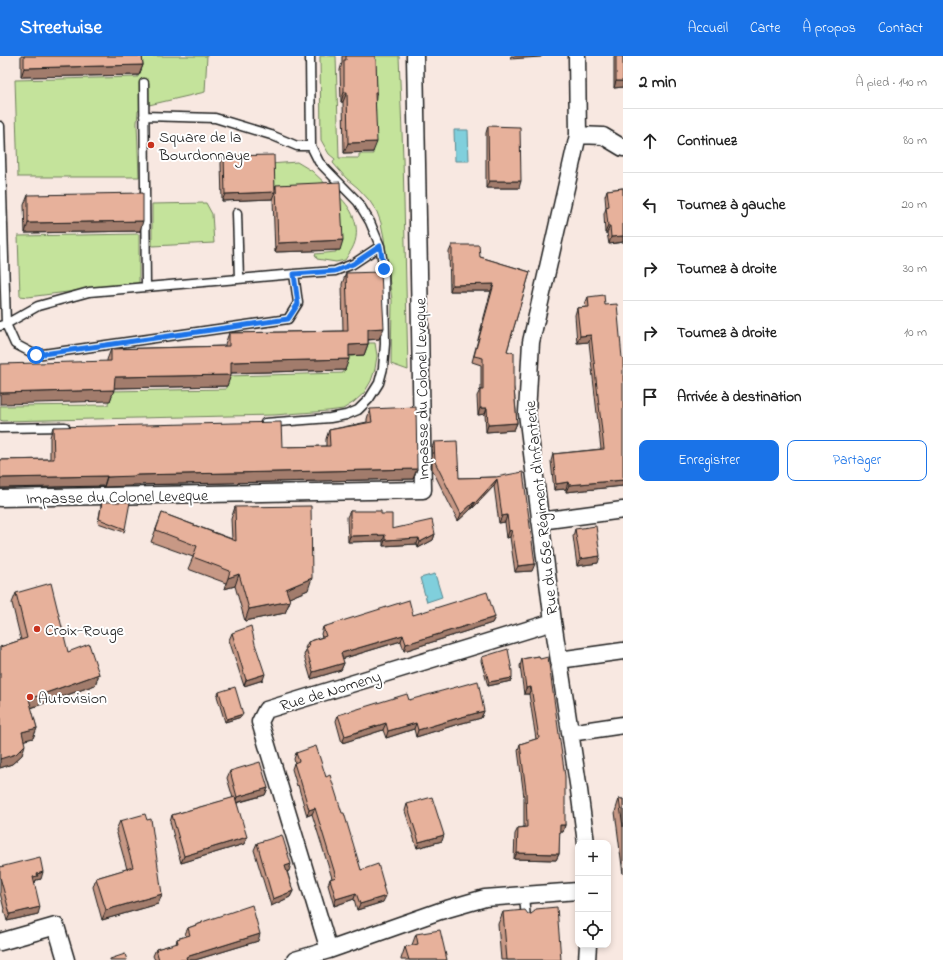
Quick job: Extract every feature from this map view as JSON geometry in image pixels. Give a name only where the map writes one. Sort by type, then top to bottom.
[{"type":"street","name":"Impasse du Colonel Leveque","points":[[0,498],[423,490],[415,56]]},
{"type":"street","name":"Rue du 65e Régiment d'Infanterie","points":[[577,56],[578,135],[531,342],[527,413],[553,622],[580,790],[586,840]]},
{"type":"street","points":[[578,135],[603,136],[623,148]]},
{"type":"street","points":[[540,521],[623,510]]},
{"type":"street","name":"Rue de Nomeny","points":[[329,950],[260,722],[266,710],[553,622]]},
{"type":"street","points":[[559,660],[623,651]]},
{"type":"street","points":[[570,733],[623,725]]},
{"type":"street","points":[[295,960],[329,950],[440,911],[485,898],[575,891]]},
{"type":"street","points":[[0,942],[56,926],[66,960]]},
{"type":"street","points":[[587,960],[588,948]]},
{"type":"lane","points":[[257,423],[330,418],[346,415],[358,410],[369,399],[379,383],[384,368],[384,269],[380,246],[370,222],[358,202],[319,162],[311,146],[310,56]]},
{"type":"lane","points":[[144,83],[146,287]]},
{"type":"lane","points":[[144,116],[215,118],[297,146],[311,146]]},
{"type":"lane","points":[[0,126],[3,325],[15,344],[36,355],[288,319],[298,304],[294,274]]},
{"type":"lane","points":[[237,213],[239,279]]},
{"type":"lane","points":[[3,325],[38,306],[90,292],[335,271],[353,264],[380,246]]},
{"type":"lane","points":[[0,428],[70,427]]},
{"type":"lane","points":[[524,895],[526,921]]},
{"type":"green space","points":[[137,56],[207,56],[205,92],[149,105],[138,111],[139,177],[18,177],[15,80],[138,77]]},
{"type":"green space","points":[[320,56],[336,56],[339,158],[359,158],[359,154],[373,154],[372,56],[399,56],[408,370],[391,364],[392,300],[384,238],[377,212],[369,200],[333,163],[335,159],[329,154],[321,140]]},
{"type":"green space","points":[[297,162],[312,171],[329,187],[270,189],[270,164]]},
{"type":"green space","points":[[335,193],[351,211],[356,226],[355,241],[352,249],[345,260],[336,262],[317,259],[315,254],[336,252]]},
{"type":"green space","points":[[206,203],[212,214],[214,243],[152,246],[152,204]]},
{"type":"green space","points":[[139,234],[139,283],[28,297],[20,296],[18,236]]},
{"type":"green space","points":[[342,343],[375,343],[377,356],[371,381],[364,393],[343,409],[274,415],[0,420],[0,406],[108,405],[109,391],[226,389],[226,376],[343,373]]},
{"type":"water","points":[[454,130],[468,130],[469,161],[455,161]]},
{"type":"water","points":[[435,574],[442,597],[427,602],[420,578]]},
{"type":"building","points":[[24,56],[142,56],[143,65],[24,68]]},
{"type":"building","points":[[346,56],[375,56],[377,142],[348,143],[347,92],[344,92],[344,60],[346,60]]},
{"type":"building","points":[[616,56],[623,56],[623,81],[616,81]]},
{"type":"building","points":[[488,126],[520,127],[521,181],[489,181]]},
{"type":"building","points":[[274,155],[275,192],[225,194],[224,156]]},
{"type":"building","points":[[340,182],[343,240],[278,243],[276,185]]},
{"type":"building","points":[[623,188],[623,236],[611,237],[606,207],[609,206],[607,190]]},
{"type":"building","points":[[143,193],[143,221],[28,223],[28,195]]},
{"type":"building","points":[[452,245],[479,245],[480,257],[530,272],[507,351],[514,353],[514,389],[517,423],[488,425],[487,408],[480,408],[480,390],[483,390],[483,358],[474,356],[494,284],[452,285]]},
{"type":"building","points":[[381,272],[384,328],[368,329],[368,344],[349,345],[349,359],[231,362],[231,375],[115,377],[114,390],[0,393],[0,364],[111,361],[111,349],[229,346],[229,333],[348,331],[346,273]]},
{"type":"building","points":[[604,295],[605,305],[617,304],[623,358],[623,480],[569,485],[568,482],[556,484],[553,454],[604,449],[591,335],[580,336],[577,308],[589,307],[588,297]]},
{"type":"building","points":[[416,407],[417,469],[135,475],[107,477],[0,478],[0,460],[54,459],[53,427],[281,422],[282,447],[330,446],[329,430],[372,422],[370,409]]},
{"type":"building","points":[[457,441],[459,478],[496,477],[523,472],[535,564],[518,566],[512,530],[509,531],[507,515],[502,516],[497,479],[475,503],[474,502],[461,514],[435,462],[434,442]]},
{"type":"building","points":[[102,502],[130,502],[125,529],[99,519]]},
{"type":"building","points":[[311,506],[312,578],[286,589],[290,601],[249,609],[239,574],[228,578],[230,571],[193,557],[197,546],[156,530],[162,513],[236,541],[235,507]]},
{"type":"building","points":[[350,511],[381,511],[381,514],[392,514],[392,529],[432,520],[435,534],[420,542],[419,538],[385,540],[385,535],[350,536]]},
{"type":"building","points":[[596,526],[600,556],[580,559],[575,529]]},
{"type":"building","points":[[51,583],[68,652],[89,644],[99,674],[29,699],[37,728],[22,732],[25,745],[16,754],[0,759],[0,647],[27,638],[16,593]]},
{"type":"building","points":[[487,592],[495,617],[406,644],[403,635],[341,653],[344,663],[313,672],[306,648],[309,647],[308,642],[326,636],[323,627],[409,600],[413,615]]},
{"type":"building","points":[[251,626],[265,674],[246,680],[232,633]]},
{"type":"building","points":[[508,649],[512,678],[489,682],[482,657]]},
{"type":"building","points":[[539,656],[540,659],[548,657],[565,776],[565,825],[560,825],[559,854],[517,853],[518,828],[527,827],[526,791],[520,744],[539,738],[531,687],[526,688],[522,659]]},
{"type":"building","points":[[478,681],[484,711],[418,730],[416,723],[388,731],[386,723],[345,736],[338,715],[407,694],[409,700]]},
{"type":"building","points":[[235,687],[243,714],[227,719],[219,692]]},
{"type":"building","points":[[316,746],[326,777],[330,775],[342,813],[344,813],[361,870],[378,864],[386,896],[360,904],[356,893],[336,899],[330,879],[336,877],[315,808],[309,810],[294,763],[299,761],[296,753]]},
{"type":"building","points":[[260,762],[268,788],[237,797],[230,771]]},
{"type":"building","points":[[235,797],[247,837],[184,856],[172,815]]},
{"type":"building","points":[[432,797],[444,835],[419,842],[407,804]]},
{"type":"building","points":[[619,799],[623,799],[623,827]]},
{"type":"building","points":[[145,814],[147,820],[151,819],[162,894],[106,910],[96,878],[133,867],[120,821]]},
{"type":"building","points":[[282,835],[291,864],[285,866],[293,891],[273,899],[257,843]]},
{"type":"building","points":[[40,857],[43,872],[37,874],[38,876],[33,877],[40,907],[10,914],[0,877],[0,867]]},
{"type":"building","points":[[252,905],[260,934],[186,957],[187,960],[159,960],[156,949],[178,943],[177,939],[190,935],[188,928]]},
{"type":"building","points":[[557,907],[561,960],[507,960],[503,912],[525,910],[528,914],[531,914],[536,909]]},
{"type":"building","points":[[440,930],[447,960],[409,960],[405,947],[418,944],[416,934]]},
{"type":"building","points":[[125,954],[127,960],[110,960],[110,959]]},
{"type":"place","name":"Square de la Bourdonnaye","points":[[151,145]]},
{"type":"place","name":"Croix-Rouge","points":[[37,629]]},
{"type":"place","name":"Autovision","points":[[30,697]]},
{"type":"route","points":[[36,355],[288,319],[298,304],[294,274],[335,271],[353,264],[380,246],[384,269]]}]
